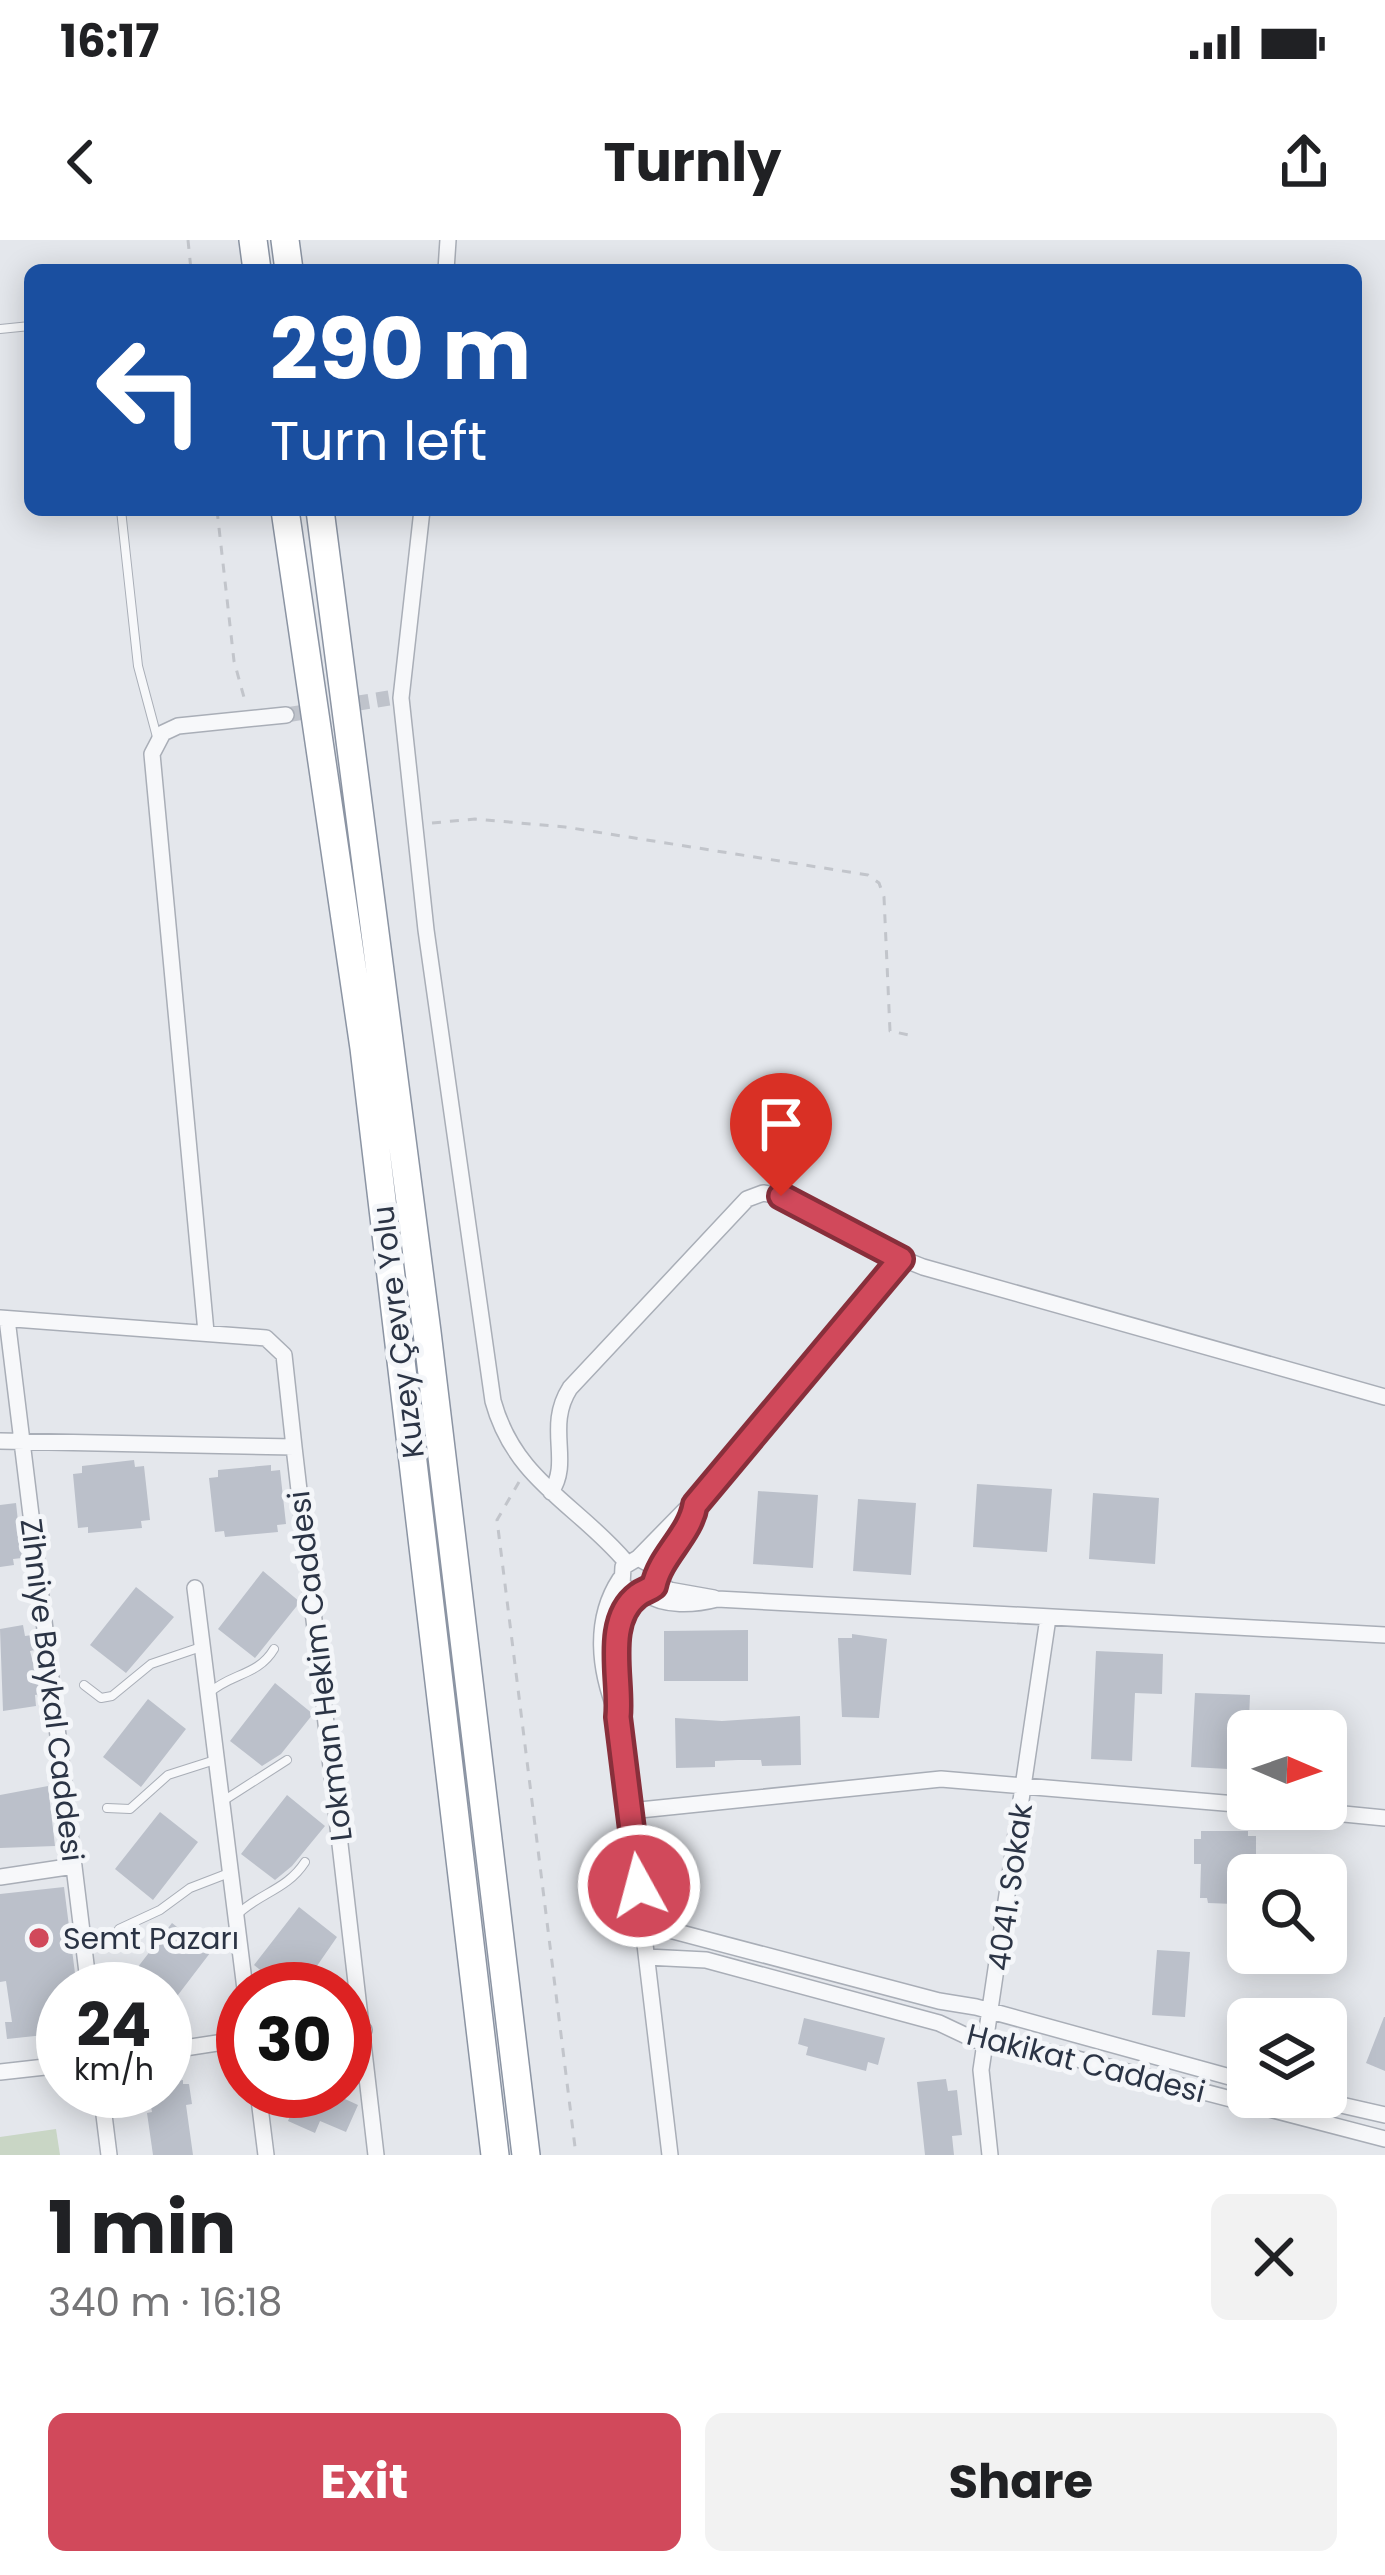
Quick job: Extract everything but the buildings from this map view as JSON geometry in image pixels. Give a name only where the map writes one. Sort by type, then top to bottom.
[{"type":"highway","name":"Kuzey Çevre Yolu","points":[[286,516],[367,1071],[495,2155]]},
{"type":"highway","name":"Kuzey Çevre Yolu","points":[[321,516],[430,1356],[526,2155]]},
{"type":"street","points":[[421,516],[395,698],[493,1400],[508,1441],[528,1471],[628,1567]]},
{"type":"street","points":[[206,1332],[151,762],[158,739],[178,726],[286,716]]},
{"type":"street","points":[[551,1492],[560,1475],[559,1412],[570,1388],[747,1198],[763,1193],[781,1196],[901,1259],[1385,1397]]},
{"type":"street","points":[[618,1717],[610,1696],[601,1631],[608,1598],[628,1567],[695,1505],[901,1259]]},
{"type":"street","points":[[3,1318],[266,1338],[281,1349],[286,1362],[294,1447]]},
{"type":"street","name":"Zihniye Baykal Caddesi","points":[[3,1318],[86,1962]]},
{"type":"street","name":"Lokman Hekim Caddesi","points":[[0,1441],[294,1447],[356,1962]]},
{"type":"street","points":[[670,2155],[618,1717],[619,1630],[693,1517],[695,1505]]},
{"type":"street","points":[[628,1567],[650,1562],[669,1590],[717,1599]]},
{"type":"street","points":[[628,1567],[626,1590],[664,1602],[717,1599],[1385,1635]]},
{"type":"street","points":[[195,1588],[242,1962]]},
{"type":"street","name":"4041. Sokak","points":[[991,2155],[981,2070],[1048,1618]]},
{"type":"street","points":[[630,1811],[941,1779],[1227,1803]]},
{"type":"street","points":[[1347,1814],[1385,1818]]},
{"type":"street","points":[[0,1876],[74,1866]]},
{"type":"street","name":"Hakikat Caddesi","points":[[643,1923],[1227,2076]]},
{"type":"street","name":"Hakikat Caddesi","points":[[647,1957],[706,1960],[939,2023],[986,2042],[1058,2054],[1385,2139]]},
{"type":"street","points":[[0,2072],[36,2068]]},
{"type":"street","points":[[1347,2106],[1385,2115]]},
{"type":"street","name":"Lokman Hekim Caddesi","points":[[372,2113],[376,2155]]},
{"type":"street","points":[[104,2118],[109,2155]]},
{"type":"street","points":[[261,2118],[266,2155]]},
{"type":"lane","points":[[122,516],[142,689],[158,739]]},
{"type":"lane","points":[[84,1684],[101,1697],[112,1696],[151,1664],[202,1646]]},
{"type":"lane","points":[[208,1694],[224,1680],[255,1671],[274,1648]]},
{"type":"lane","points":[[106,1808],[130,1809],[168,1774],[216,1760]]},
{"type":"lane","points":[[221,1802],[287,1760]]},
{"type":"lane","points":[[236,1916],[252,1900],[284,1887],[305,1862]]},
{"type":"lane","points":[[119,1930],[160,1910],[190,1888],[230,1873]]},
{"type":"path","points":[[219,516],[234,661],[254,718]]},
{"type":"path","points":[[413,825],[475,819],[565,827],[868,875],[883,890],[890,1031],[914,1036]]},
{"type":"path","points":[[528,1471],[497,1520],[576,2155]]},
{"type":"green space","points":[[56,2129],[60,2155],[0,2155],[0,2137]]},
{"type":"tunnel","points":[[286,715],[389,698]]},
{"type":"place","name":"Semt Pazarı","points":[[39,1938]]},
{"type":"route","points":[[639,1886],[618,1717],[621,1621],[638,1594],[654,1586],[656,1573],[693,1517],[695,1505],[901,1259],[781,1196]]}]
